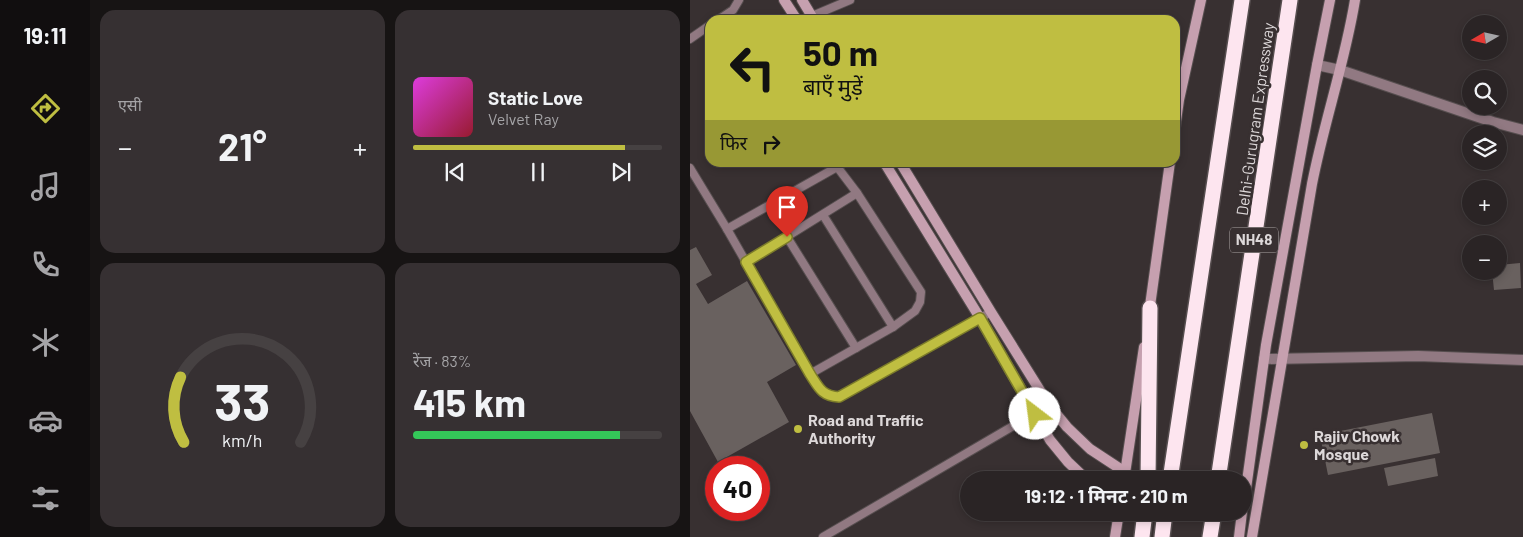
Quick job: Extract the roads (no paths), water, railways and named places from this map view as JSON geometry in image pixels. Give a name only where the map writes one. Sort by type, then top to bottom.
[{"type":"highway","name":"Delhi-Gurugram Expressway","points":[[1171,471],[1242,0]]},
{"type":"highway","name":"Delhi-Gurugram Expressway","points":[[1219,471],[1290,0]]},
{"type":"highway","points":[[1148,471],[1150,308]]},
{"type":"highway","points":[[1142,537],[1144,521]]},
{"type":"highway","points":[[1162,537],[1164,521]]},
{"type":"highway","points":[[1210,537],[1213,521]]},
{"type":"street","points":[[784,0],[793,15]]},
{"type":"street","points":[[802,0],[811,15]]},
{"type":"street","points":[[1180,95],[1201,0]]},
{"type":"street","points":[[1248,471],[1264,359],[1330,0]]},
{"type":"street","points":[[1252,537],[1316,161],[1340,70],[1355,0]]},
{"type":"street","points":[[1317,65],[1340,70],[1493,122],[1523,130]]},
{"type":"street","points":[[887,167],[980,318],[1050,440],[1078,471]]},
{"type":"street","points":[[903,167],[1049,405],[1067,427],[1090,449],[1118,471]]},
{"type":"street","points":[[1125,471],[1169,167]]},
{"type":"street","points":[[1264,359],[1418,356],[1523,360]]},
{"type":"street","points":[[1115,537],[1118,521]]},
{"type":"street","points":[[1239,537],[1241,521]]},
{"type":"lane","points":[[726,15],[733,10],[739,0]]},
{"type":"lane","points":[[819,15],[850,0]]},
{"type":"lane","points":[[690,39],[705,28]]},
{"type":"lane","points":[[690,168],[810,374],[821,390],[830,397],[839,397],[991,312]]},
{"type":"lane","points":[[727,229],[838,168],[857,193],[921,292],[920,302],[915,311],[893,327],[810,374]]},
{"type":"lane","points":[[746,262],[857,193]]},
{"type":"lane","points":[[823,215],[893,327]]},
{"type":"lane","points":[[787,237],[856,348]]},
{"type":"lane","points":[[823,537],[1049,405]]},
{"type":"place","name":"Road and Traffic Authority","points":[[798,429]]},
{"type":"place","name":"Rajiv Chowk Mosque","points":[[1304,445]]}]
